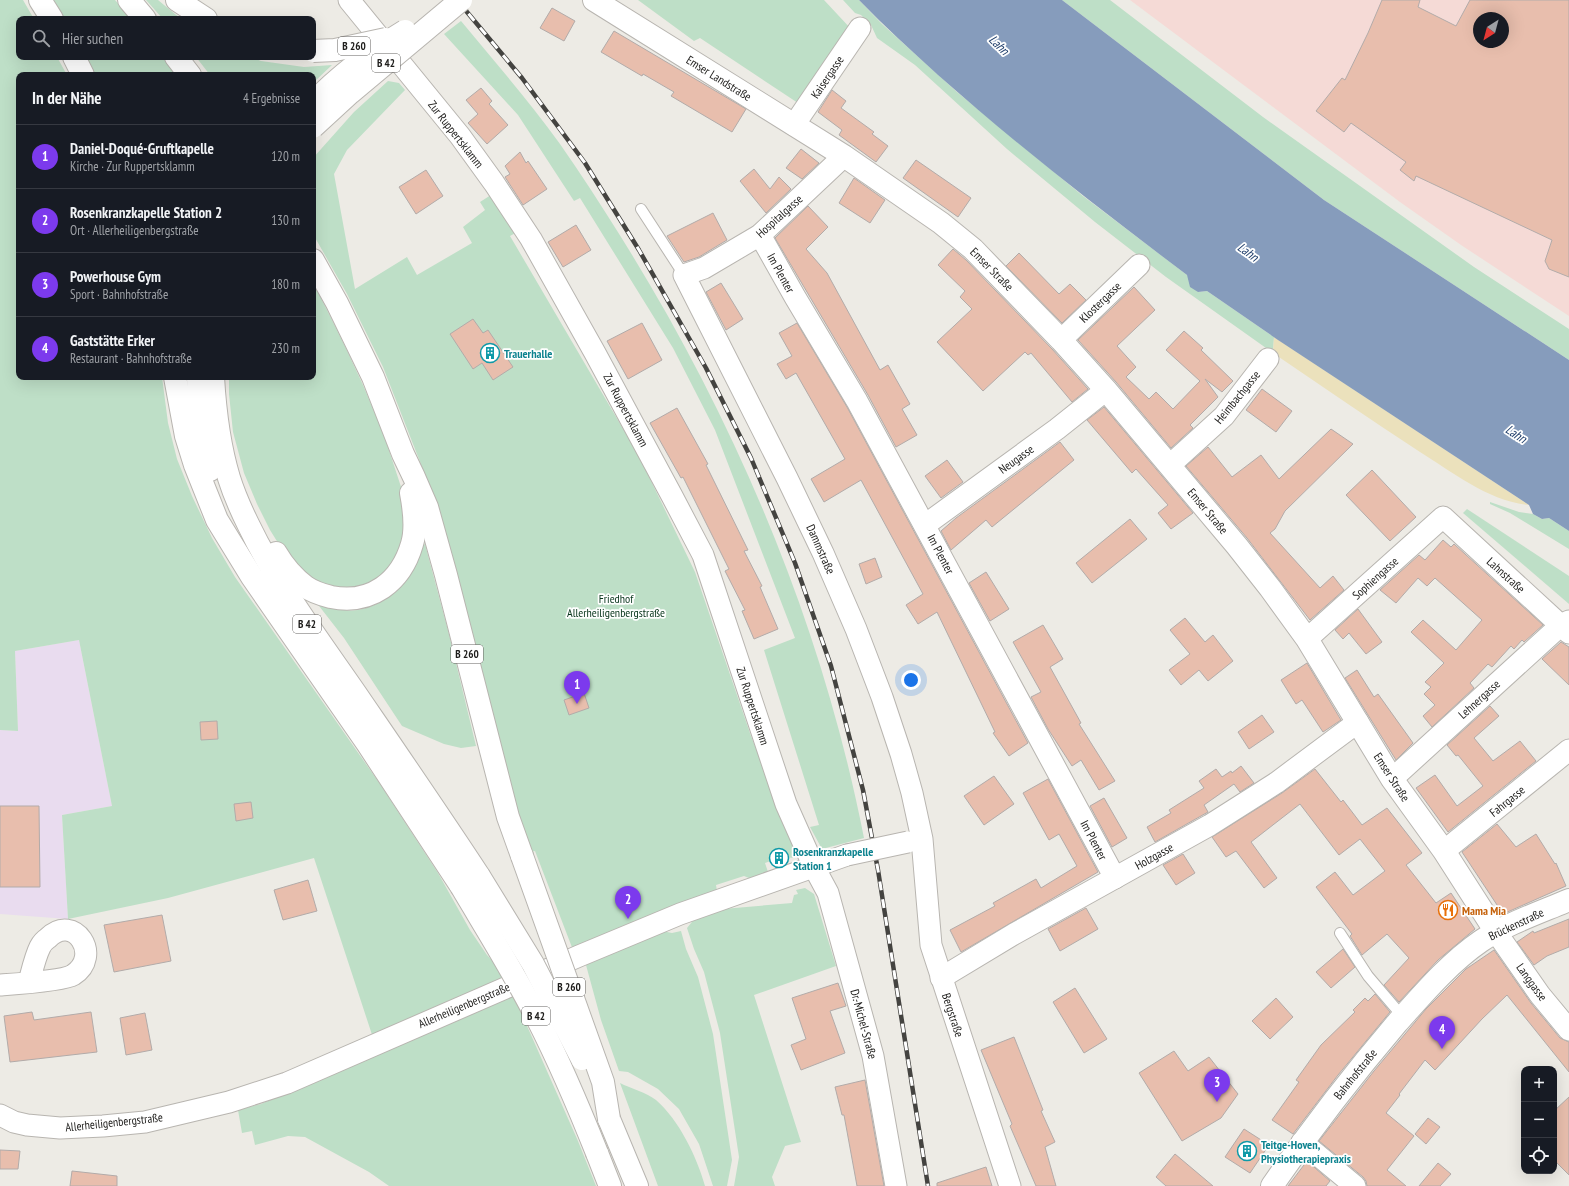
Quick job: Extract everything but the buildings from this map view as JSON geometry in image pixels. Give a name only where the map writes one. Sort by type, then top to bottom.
[{"type":"main road","points":[[40,0],[50,16]]},
{"type":"main road","points":[[129,0],[143,16]]},
{"type":"main road","points":[[177,0],[201,16]]},
{"type":"main road","name":"B 42","points":[[316,100],[346,73],[395,37],[457,0]]},
{"type":"main road","name":"B 42","points":[[316,124],[350,93],[461,0]]},
{"type":"main road","name":"Emser Landstraße","points":[[594,0],[844,156]]},
{"type":"main road","name":"B 260","points":[[316,51],[335,50],[395,37]]},
{"type":"main road","points":[[76,60],[82,72]]},
{"type":"main road","points":[[178,60],[188,72]]},
{"type":"main road","name":"Emser Straße","points":[[844,156],[941,223],[973,249],[1061,340],[1170,465],[1237,546],[1307,639],[1392,779],[1444,851],[1496,932]]},
{"type":"main road","name":"B 260","points":[[316,265],[338,303],[372,377],[429,514],[508,817],[603,1082],[609,1119]]},
{"type":"main road","points":[[176,380],[186,436],[205,493],[217,520],[252,577]]},
{"type":"main road","name":"B 42","points":[[198,380],[204,440],[212,476],[222,510],[252,577],[367,743],[470,881],[514,932],[557,1009],[584,1063],[637,1186]]},
{"type":"main road","name":"B 42","points":[[213,380],[219,438],[229,479],[241,510],[273,571],[296,608],[426,795],[470,881],[513,974],[538,1019],[562,1069],[610,1186]]},
{"type":"main road","name":"B 42","points":[[219,438],[263,531],[289,572],[306,587],[324,596],[344,600],[362,598],[380,590],[394,577],[405,562],[413,543],[415,520],[403,454]]},
{"type":"main road","name":"Brückenstraße","points":[[1448,969],[1466,952],[1496,932],[1569,900]]},
{"type":"main road","name":"Bahnhofstraße","points":[[1272,1186],[1302,1142],[1356,1071],[1403,1017],[1448,969]]},
{"type":"street","name":"Zur Ruppertsklamm","points":[[349,0],[369,19],[460,136],[494,183],[531,239],[595,353],[672,496],[702,555],[786,804],[814,867]]},
{"type":"street","name":"Kaisergasse","points":[[794,125],[860,28]]},
{"type":"street","name":"Hospitalgasse","points":[[684,275],[704,268],[760,235],[844,156]]},
{"type":"street","name":"Im Plenter","points":[[760,235],[857,401],[1115,878]]},
{"type":"street","name":"Klostergasse","points":[[1061,340],[1139,265]]},
{"type":"street","name":"Dammstraße","points":[[684,275],[787,478],[823,553],[853,622],[882,697],[901,754],[912,793],[915,840]]},
{"type":"street","name":"Heimbachgasse","points":[[1170,465],[1224,416],[1268,359]]},
{"type":"street","name":"Neugasse","points":[[925,525],[1057,430],[1106,390]]},
{"type":"street","name":"Sophiengasse","points":[[1307,639],[1443,517]]},
{"type":"street","name":"Lahnstraße","points":[[1443,517],[1566,626]]},
{"type":"street","name":"Lehnergasse","points":[[1392,779],[1566,626]]},
{"type":"street","name":"Holzgasse","points":[[941,978],[1014,934],[1210,825],[1276,783],[1358,722]]},
{"type":"street","name":"Fahrgasse","points":[[1444,851],[1569,750]]},
{"type":"street","name":"Allerheiligenbergstraße","points":[[0,1115],[14,1122],[27,1125],[60,1128],[96,1126],[145,1122],[229,1102],[287,1083],[680,914],[776,887],[814,867],[847,855],[915,840]]},
{"type":"street","name":"Bergstraße","points":[[915,840],[931,945],[1010,1186]]},
{"type":"street","name":"Dr.-Michel-Straße","points":[[814,867],[828,893],[873,1056],[896,1186]]},
{"type":"street","name":"Langgasse","points":[[1496,932],[1540,995],[1569,1030]]},
{"type":"street","points":[[0,985],[29,982]]},
{"type":"street","points":[[1302,1142],[1355,1186]]},
{"type":"lane","points":[[641,209],[684,275]]},
{"type":"lane","points":[[1340,933],[1368,976],[1403,1017]]},
{"type":"shaded area","points":[[1130,0],[1569,0],[1569,316],[1461,245],[1400,202]]},
{"type":"shaded area","points":[[79,640],[112,806],[62,815],[68,919],[0,914],[0,730],[18,731],[15,651]]},
{"type":"green space","points":[[0,0],[23,0],[32,16],[16,16],[16,60],[59,60],[65,72],[16,72],[16,380],[162,380],[168,423],[177,459],[192,496],[212,538],[235,577],[380,784],[438,873],[470,930],[487,955],[497,966],[512,992],[578,1141],[596,1186],[389,1186],[369,1172],[305,1137],[288,1136],[255,1145],[252,1131],[242,1133],[238,1110],[261,1104],[378,1053],[314,858],[168,898],[68,919],[62,815],[112,806],[79,640],[15,651],[18,731],[0,730]]},
{"type":"green space","points":[[50,0],[115,0],[129,16],[60,16]]},
{"type":"green space","points":[[146,0],[158,0],[177,16],[160,16]]},
{"type":"green space","points":[[638,0],[824,0],[852,30],[801,105],[700,38],[694,41]]},
{"type":"green space","points":[[843,0],[859,0],[882,24],[957,92],[1083,196],[1187,275],[1198,292],[1207,291],[1274,337],[1273,353],[1166,277],[1095,222],[1007,149],[915,65],[877,38],[871,25],[861,15],[855,13]]},
{"type":"green space","points":[[1062,0],[1110,0],[1263,117],[1474,267],[1569,329],[1569,360],[1324,200]]},
{"type":"green space","points":[[461,21],[536,112],[576,167],[621,237],[663,307],[702,378],[770,526],[799,602],[824,680],[846,758],[864,838],[822,849],[810,827],[819,825],[764,650],[795,638],[715,430],[673,348],[580,198],[574,201],[518,115],[444,34]]},
{"type":"green space","points":[[84,60],[166,60],[176,72],[90,72]]},
{"type":"green space","points":[[198,60],[258,60],[304,67],[332,65],[316,80],[316,72],[208,72]]},
{"type":"green space","name":"Friedhof Allerheiligenbergstraße","points":[[388,81],[399,83],[405,90],[347,150],[334,174],[355,289],[407,257],[417,275],[472,243],[463,227],[485,210],[480,202],[494,193],[519,231],[510,236],[639,456],[695,572],[751,736],[792,841],[793,858],[778,856],[776,859],[765,863],[769,875],[754,880],[744,876],[716,885],[717,891],[573,950],[535,851],[528,853],[436,511],[422,467],[383,367],[347,294],[316,239],[316,155],[354,112]]},
{"type":"green space","points":[[316,288],[363,385],[384,435],[404,496],[409,523],[390,573],[360,590],[320,587],[288,559],[270,530],[244,473],[233,432],[229,380],[316,380]]},
{"type":"green space","points":[[1490,502],[1519,512],[1533,514],[1542,519],[1549,518],[1569,531],[1569,549],[1510,513],[1490,504]]},
{"type":"green space","points":[[1467,509],[1569,576],[1569,604],[1463,513]]},
{"type":"green space","points":[[425,544],[449,634],[476,746],[461,748],[444,744],[402,726],[344,638],[316,602],[337,609],[358,610],[381,602],[400,587],[408,578],[419,558],[422,546]]},
{"type":"green space","points":[[805,888],[814,894],[836,966],[754,995],[801,1142],[785,1146],[772,1177],[775,1186],[734,1186],[739,1157],[720,1033],[704,972],[687,928],[696,917],[723,909],[792,903],[794,895],[798,894],[796,890]]},
{"type":"green space","points":[[662,931],[672,933],[681,931],[686,949],[698,977],[713,1034],[732,1160],[727,1186],[713,1186],[699,1144],[679,1109],[658,1089],[628,1072],[619,1071],[601,1020],[586,965]]},
{"type":"green space","points":[[620,1083],[652,1097],[664,1108],[680,1128],[692,1151],[705,1186],[658,1186]]},
{"type":"sand","points":[[1274,337],[1529,505],[1499,498],[1485,492],[1402,440],[1273,353]]},
{"type":"water","name":"Lahn","points":[[859,0],[1062,0],[1324,200],[1569,360],[1569,531],[1549,518],[1542,519],[1533,514],[1529,505],[1278,340],[1207,291],[1198,292],[1190,287],[1187,275],[1030,153],[938,75]]},
{"type":"railway","points":[[457,0],[522,78],[585,163],[639,250],[706,368],[751,458],[795,563],[831,666],[863,790],[878,870],[928,1186]]},
{"type":"place","name":"Trauerhalle","points":[[490,353]]},
{"type":"place","name":"Daniel-Doqué-Gruftkapelle","points":[[577,704]]},
{"type":"place","name":"Rosenkranzkapelle Station 1","points":[[779,858]]},
{"type":"place","name":"Mama Mia","points":[[1448,910]]},
{"type":"place","name":"Rosenkranzkapelle Station 2","points":[[628,919]]},
{"type":"place","name":"Gaststätte Erker","points":[[1442,1049]]},
{"type":"place","name":"Powerhouse Gym","points":[[1217,1102]]},
{"type":"place","name":"Teitge-Hoven, Physiotherapiepraxis","points":[[1247,1151]]}]
